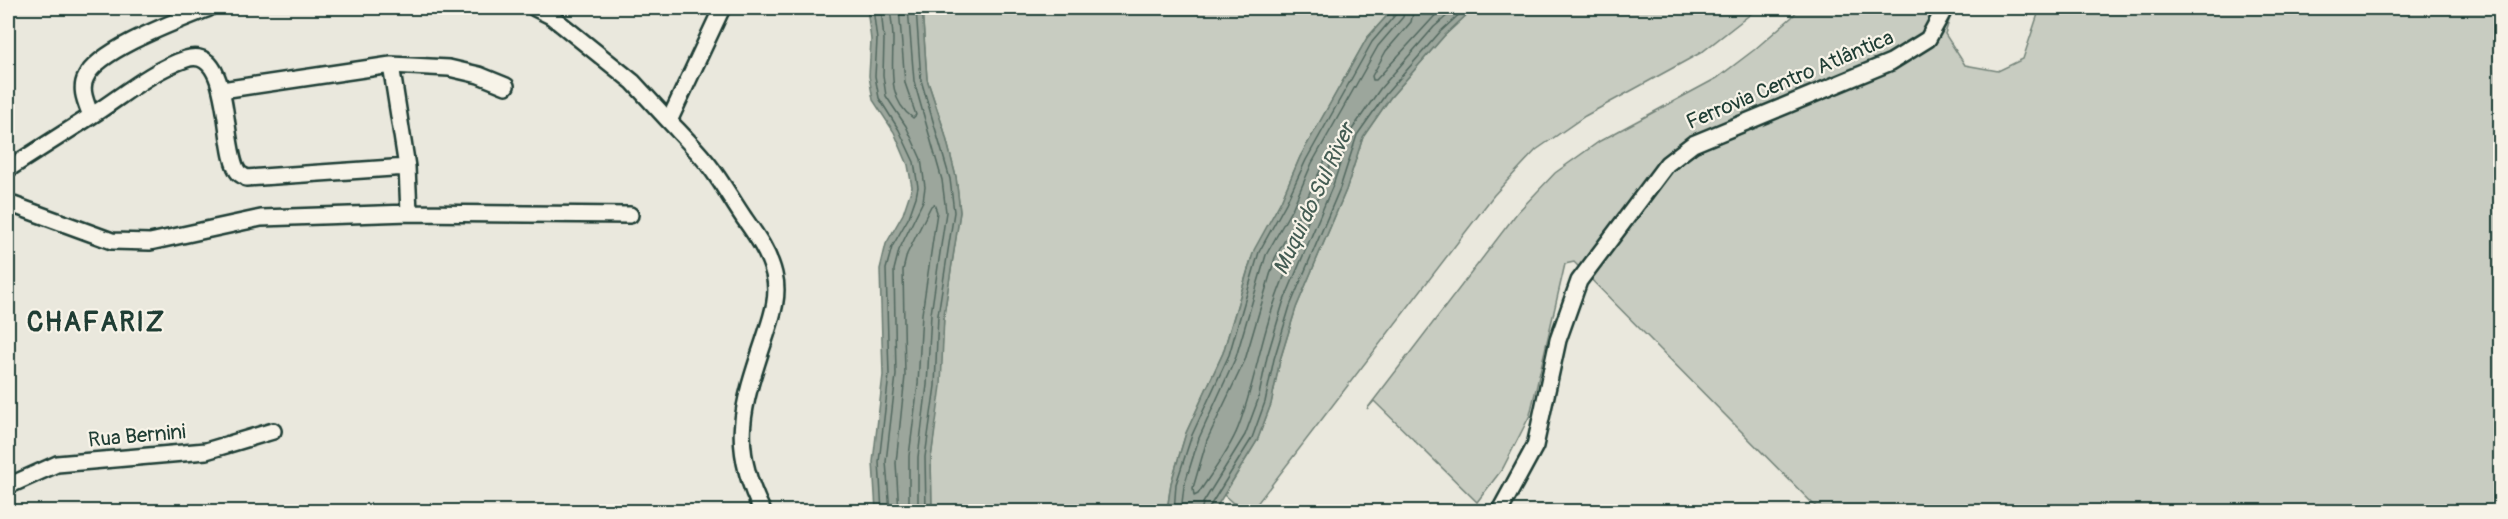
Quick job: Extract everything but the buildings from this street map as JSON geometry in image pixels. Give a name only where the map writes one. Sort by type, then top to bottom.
[{"type":"street","points":[[91,116],[83,92],[86,77],[106,56],[143,35],[209,8]]},
{"type":"street","points":[[535,8],[551,16],[633,82],[711,168],[763,246],[774,274],[777,294],[741,429],[743,462],[752,492],[763,512]]},
{"type":"street","points":[[669,120],[722,8]]},
{"type":"street","name":"Ferrovia Centro Atlântica","points":[[1499,512],[1536,446],[1558,340],[1572,294],[1588,267],[1667,164],[1693,144],[1891,62],[1928,39],[1945,8]]},
{"type":"street","points":[[8,169],[157,73],[188,58],[203,60],[211,68],[222,90],[233,159],[238,172],[246,178],[407,167]]},
{"type":"street","points":[[222,90],[391,65],[449,68],[479,75],[506,86]]},
{"type":"street","points":[[391,65],[407,167],[409,213]]},
{"type":"street","points":[[8,203],[111,241],[150,242],[261,219],[409,213],[630,215]]},
{"type":"street","name":"Rua Bernini","points":[[8,486],[57,464],[206,451],[273,431]]},
{"type":"shaded area","points":[[922,8],[1394,8],[1367,38],[1300,157],[1281,201],[1251,259],[1223,353],[1186,433],[1171,483],[1167,511],[932,511],[931,458],[940,386],[944,315],[960,212],[956,177],[944,130],[927,79]]},
{"type":"shaded area","points":[[1474,8],[1750,8],[1748,9],[1752,13],[1702,52],[1585,116],[1536,150],[1494,195],[1253,509],[1233,503],[1224,495],[1257,441],[1271,404],[1280,360],[1296,308],[1346,190],[1363,137],[1390,98],[1444,36]]},
{"type":"shaded area","points":[[1799,8],[1953,8],[1945,34],[1965,65],[1998,71],[2023,59],[2040,8],[2500,8],[2500,511],[1820,511],[1574,262],[1565,264],[1530,415],[1503,468],[1477,502],[1374,401],[1367,409],[1517,213],[1555,173],[1600,141],[1717,78],[1754,50],[1792,17]]},
{"type":"water","points":[[867,8],[922,8],[927,79],[944,130],[956,177],[960,212],[944,315],[941,386],[931,458],[932,511],[876,511],[873,462],[883,375],[880,269],[886,244],[903,214],[912,187],[908,165],[894,132],[873,100],[869,76],[871,40]]},
{"type":"water","name":"Muqui do Sul River","points":[[1394,8],[1474,8],[1444,36],[1390,98],[1363,137],[1346,190],[1296,308],[1280,360],[1271,404],[1257,441],[1214,511],[1167,511],[1171,483],[1186,433],[1223,353],[1254,250],[1281,201],[1300,157],[1367,38]]},
{"type":"district","name":"CHAFARIZ","points":[[96,322]]}]
